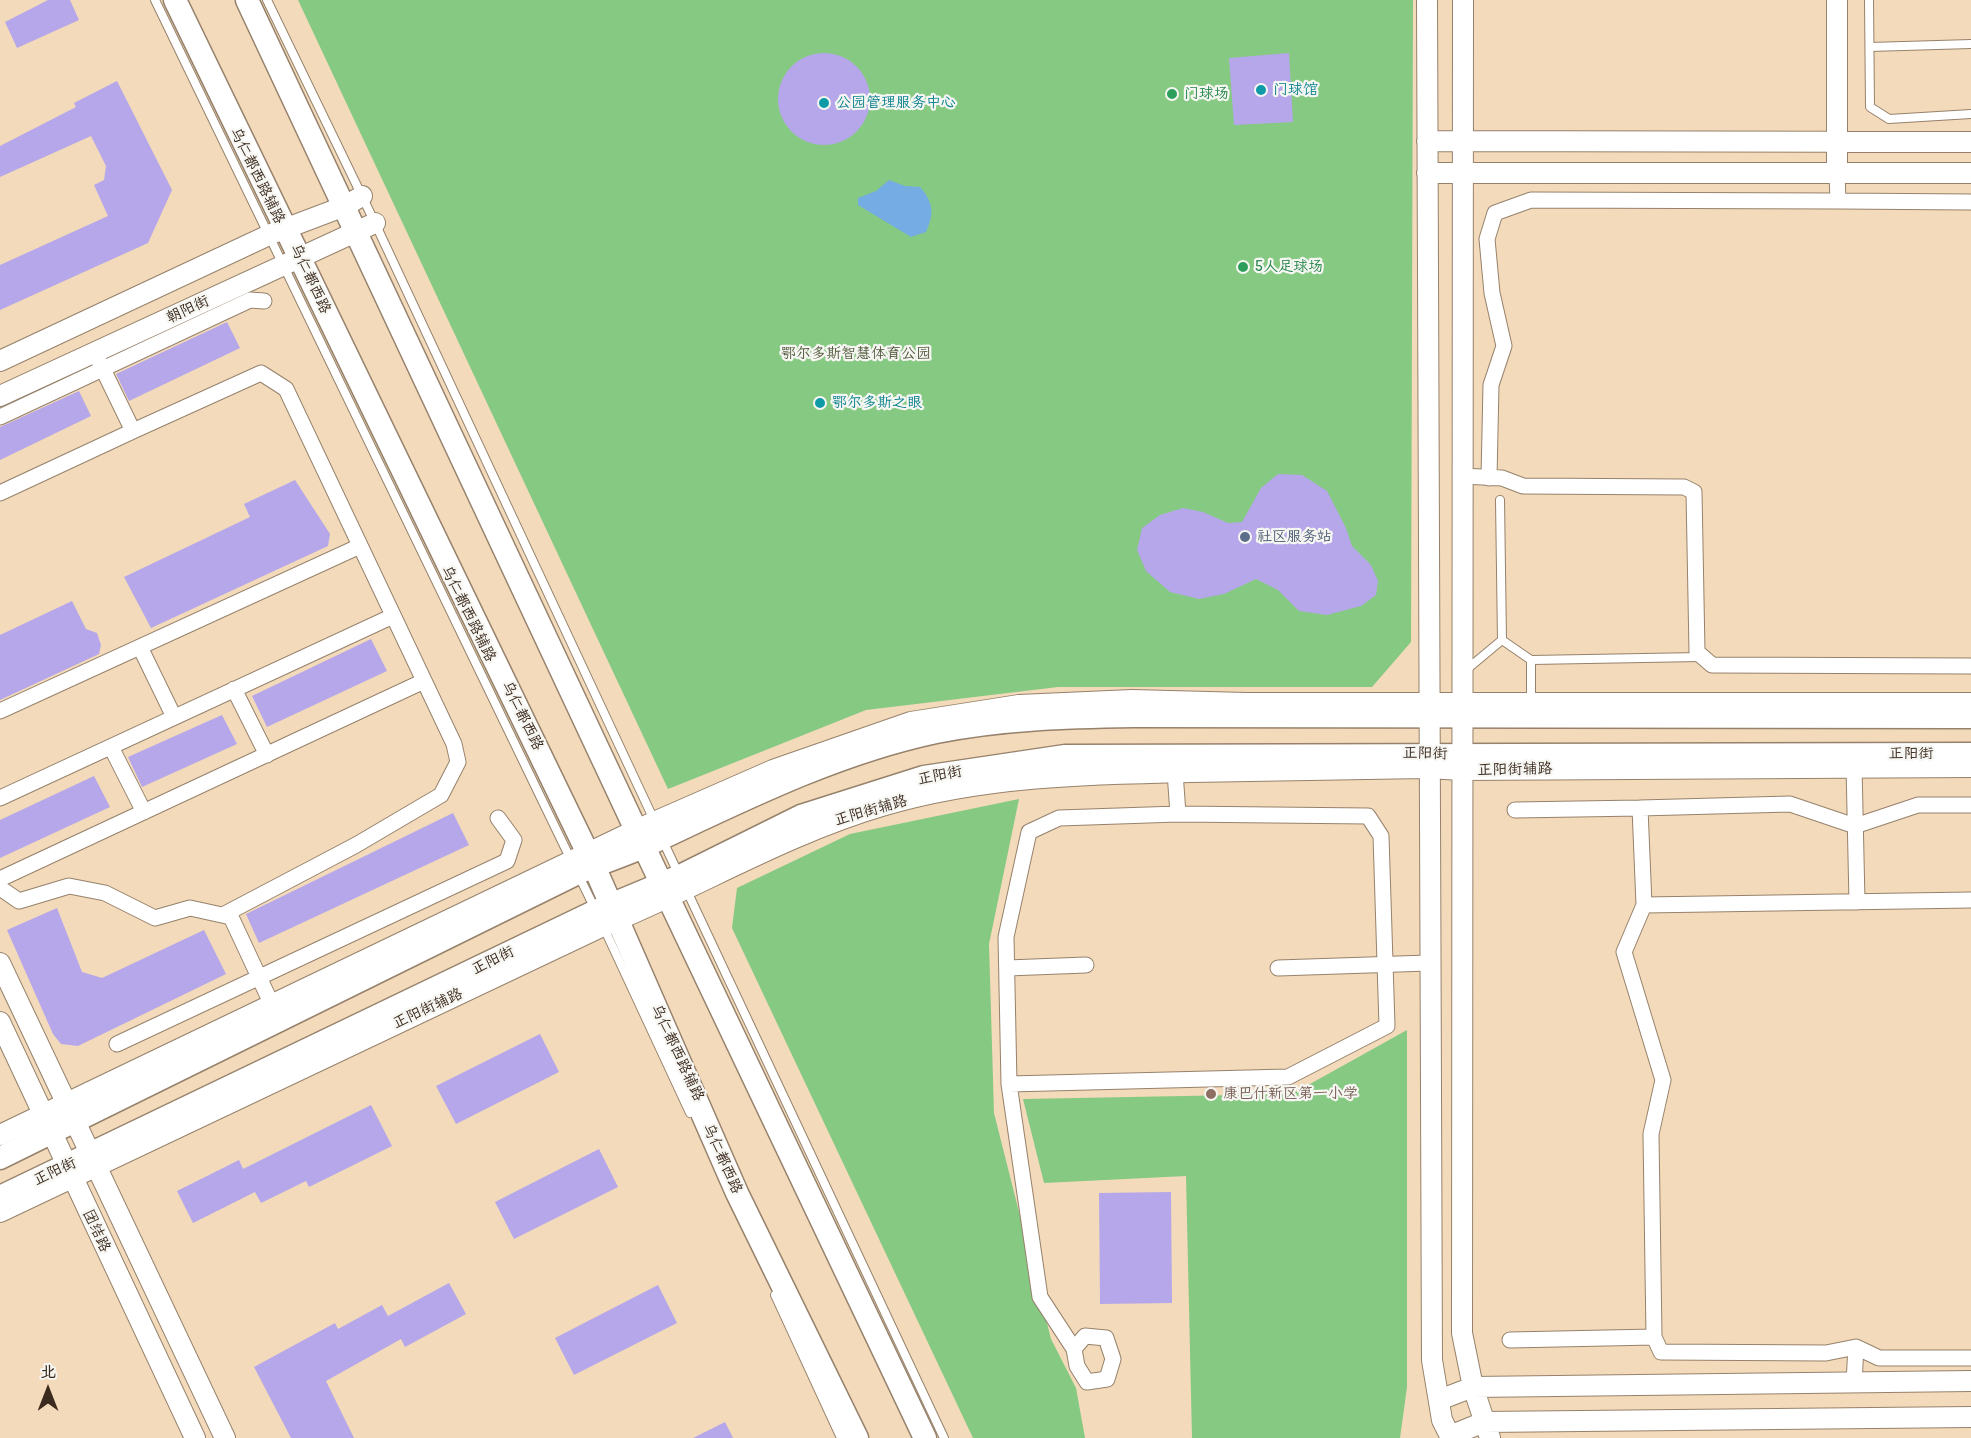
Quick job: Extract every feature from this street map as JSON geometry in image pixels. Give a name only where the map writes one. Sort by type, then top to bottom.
[{"type":"main road","name":"乌仁都西路","points":[[175,0],[292,262],[583,863],[737,1192],[857,1438]]},
{"type":"main road","points":[[247,0],[366,228],[674,887],[925,1438]]},
{"type":"main road","points":[[0,1158],[47,1123],[70,1111],[583,863],[649,834],[865,751],[936,732],[1028,718],[1427,708],[1971,717]]},
{"type":"main road","name":"正阳街","points":[[0,1197],[68,1172],[606,916],[674,887],[801,816],[924,777],[1065,756],[1462,763],[1971,754]]},
{"type":"street","points":[[1427,0],[1427,708],[1432,1360],[1442,1420],[1450,1437],[1487,1430],[1971,1417]]},
{"type":"street","points":[[1462,0],[1462,1333],[1473,1387],[1487,1430]]},
{"type":"street","points":[[1837,0],[1838,201]]},
{"type":"street","points":[[1427,141],[1971,142]]},
{"type":"street","points":[[1427,173],[1971,173]]},
{"type":"street","points":[[1490,478],[1491,385],[1504,346],[1492,293],[1487,240],[1495,213],[1531,200],[1971,202]]},
{"type":"street","points":[[0,361],[278,231],[353,201]]},
{"type":"street","name":"朝阳街","points":[[0,396],[99,360],[292,262],[366,228]]},
{"type":"street","points":[[0,417],[99,360],[250,300],[264,301]]},
{"type":"street","points":[[99,360],[133,431]]},
{"type":"street","points":[[0,493],[261,373],[286,389],[454,744],[458,762],[441,795],[356,845],[223,915]]},
{"type":"street","points":[[1462,476],[1502,478],[1523,486],[1684,487],[1694,492],[1696,652],[1712,665],[1971,666]]},
{"type":"street","points":[[0,711],[360,546]]},
{"type":"street","points":[[0,798],[393,616]]},
{"type":"street","points":[[140,646],[174,717]]},
{"type":"street","points":[[0,879],[424,681]]},
{"type":"street","points":[[234,689],[267,754]]},
{"type":"street","points":[[1462,710],[1531,702],[1971,702]]},
{"type":"street","points":[[111,747],[144,812]]},
{"type":"street","name":"正阳街辅路","points":[[674,887],[825,824],[945,791],[1071,774],[1428,761]]},
{"type":"street","name":"正阳街辅路","points":[[1462,763],[1971,767]]},
{"type":"street","points":[[1854,766],[1857,902]]},
{"type":"street","points":[[1175,772],[1178,814]]},
{"type":"street","points":[[1515,810],[1790,804],[1855,826],[1918,805],[1971,805]]},
{"type":"street","points":[[1640,808],[1644,905],[1624,952],[1663,1080],[1651,1134],[1654,1338],[1661,1352],[1826,1353],[1856,1347],[1879,1358],[1971,1358]]},
{"type":"street","points":[[1010,1084],[1288,1077],[1387,1026],[1381,836],[1368,816],[1178,814],[1059,818],[1029,832],[1006,937],[1010,1084],[1040,1297],[1074,1349]]},
{"type":"street","points":[[117,1044],[507,861],[514,840],[498,818]]},
{"type":"street","points":[[70,1111],[272,1005],[583,863]]},
{"type":"street","points":[[0,888],[19,901],[69,886],[105,893],[154,918],[189,908],[231,917],[272,1005]]},
{"type":"street","points":[[1644,905],[1971,900]]},
{"type":"street","points":[[0,963],[225,1438]]},
{"type":"street","points":[[1278,968],[1429,963]]},
{"type":"street","points":[[1007,968],[1086,965]]},
{"type":"street","name":"团结路","points":[[0,1022],[68,1172],[195,1438]]},
{"type":"street","points":[[0,1135],[47,1123]]},
{"type":"street","points":[[0,1212],[68,1172]]},
{"type":"street","points":[[1510,1340],[1654,1338]]},
{"type":"street","points":[[1854,1382],[1856,1347]]},
{"type":"street","points":[[1439,1400],[1473,1387],[1971,1381]]},
{"type":"lane","name":"乌仁都西路辅路","points":[[155,0],[278,231]]},
{"type":"lane","points":[[267,0],[353,201]]},
{"type":"lane","points":[[1869,0],[1870,107],[1888,119],[1971,114]]},
{"type":"lane","points":[[1870,47],[1971,45]]},
{"type":"lane","points":[[1500,500],[1502,640]]},
{"type":"lane","points":[[1462,673],[1502,640]]},
{"type":"lane","points":[[1502,640],[1531,660],[1703,657]]},
{"type":"lane","points":[[1531,660],[1531,702]]},
{"type":"lane","points":[[674,887],[944,1438]]},
{"type":"lane","name":"乌仁都西路辅路","points":[[606,916],[692,1118]]},
{"type":"lane","points":[[717,1172],[747,1235]]},
{"type":"lane","points":[[772,1289],[841,1438]]},
{"type":"green space","name":"鄂尔多斯智慧体育公园","points":[[298,0],[1413,0],[1411,642],[1372,687],[1058,687],[866,710],[668,789]]},
{"type":"green space","points":[[1019,799],[989,944],[994,1113],[1051,1339],[1076,1388],[1085,1438],[973,1438],[732,928],[737,888],[850,834]]},
{"type":"green space","points":[[1407,1030],[1407,1387],[1400,1438],[1192,1438],[1186,1176],[1044,1183],[1023,1099],[1292,1094]]},
{"type":"water","points":[[889,180],[905,186],[920,187],[925,193],[931,209],[926,232],[911,237],[858,205],[858,198],[876,191]]},
{"type":"building","points":[[48,0],[70,0],[79,20],[17,48],[5,22]]},
{"type":"building","name":"公园管理服务中心","points":[[824,53],[842,56],[857,66],[867,81],[870,99],[867,117],[857,132],[842,142],[824,145],[806,142],[791,132],[781,117],[778,99],[781,81],[791,66],[806,56]]},
{"type":"building","name":"门球馆","points":[[1289,53],[1293,122],[1234,125],[1229,58]]},
{"type":"building","points":[[117,81],[172,190],[148,243],[0,310],[0,265],[108,216],[94,185],[104,180],[106,166],[91,136],[0,177],[0,146],[76,107],[74,103]]},
{"type":"building","points":[[227,322],[240,348],[129,401],[116,374]]},
{"type":"building","points":[[79,391],[91,416],[0,460],[0,427]]},
{"type":"building","name":"社区服务站","points":[[1278,474],[1302,475],[1327,491],[1346,528],[1352,546],[1371,565],[1378,581],[1376,595],[1361,606],[1327,615],[1299,611],[1278,590],[1256,579],[1224,594],[1199,599],[1170,592],[1146,571],[1137,550],[1142,528],[1160,515],[1183,508],[1203,512],[1228,523],[1242,522],[1261,488]]},
{"type":"building","points":[[295,480],[330,534],[328,546],[151,628],[124,577],[250,517],[244,504]]},
{"type":"building","points":[[72,601],[86,629],[97,633],[101,645],[99,654],[0,700],[0,635]]},
{"type":"building","points":[[371,639],[387,671],[267,727],[252,696]]},
{"type":"building","points":[[222,715],[237,744],[142,787],[128,757]]},
{"type":"building","points":[[94,776],[110,807],[0,858],[0,820]]},
{"type":"building","points":[[453,813],[469,845],[259,943],[246,914]]},
{"type":"building","points":[[57,908],[82,972],[102,978],[204,930],[226,974],[78,1046],[61,1044],[53,1034],[7,930]]},
{"type":"building","points":[[540,1034],[559,1072],[456,1124],[436,1086]]},
{"type":"building","points":[[371,1105],[392,1146],[309,1187],[306,1181],[261,1203],[255,1192],[193,1223],[177,1191],[239,1160],[243,1169]]},
{"type":"building","points":[[599,1149],[618,1187],[514,1239],[495,1202]]},
{"type":"building","points":[[1171,1192],[1172,1303],[1100,1304],[1099,1193]]},
{"type":"building","points":[[449,1283],[466,1314],[405,1347],[401,1339],[326,1381],[354,1438],[291,1438],[254,1367],[335,1323],[338,1329],[382,1305],[388,1316]]},
{"type":"building","points":[[658,1285],[677,1323],[574,1375],[555,1338]]},
{"type":"building","points":[[725,1422],[733,1438],[693,1438]]},
{"type":"place","name":"门球馆","points":[[1261,90]]},
{"type":"place","name":"门球场","points":[[1172,94]]},
{"type":"place","name":"公园管理服务中心","points":[[824,103]]},
{"type":"place","name":"5人足球场","points":[[1243,267]]},
{"type":"place","name":"鄂尔多斯之眼","points":[[820,403]]},
{"type":"place","name":"社区服务站","points":[[1245,537]]},
{"type":"place","name":"康巴什新区第一小学","points":[[1211,1094]]}]
